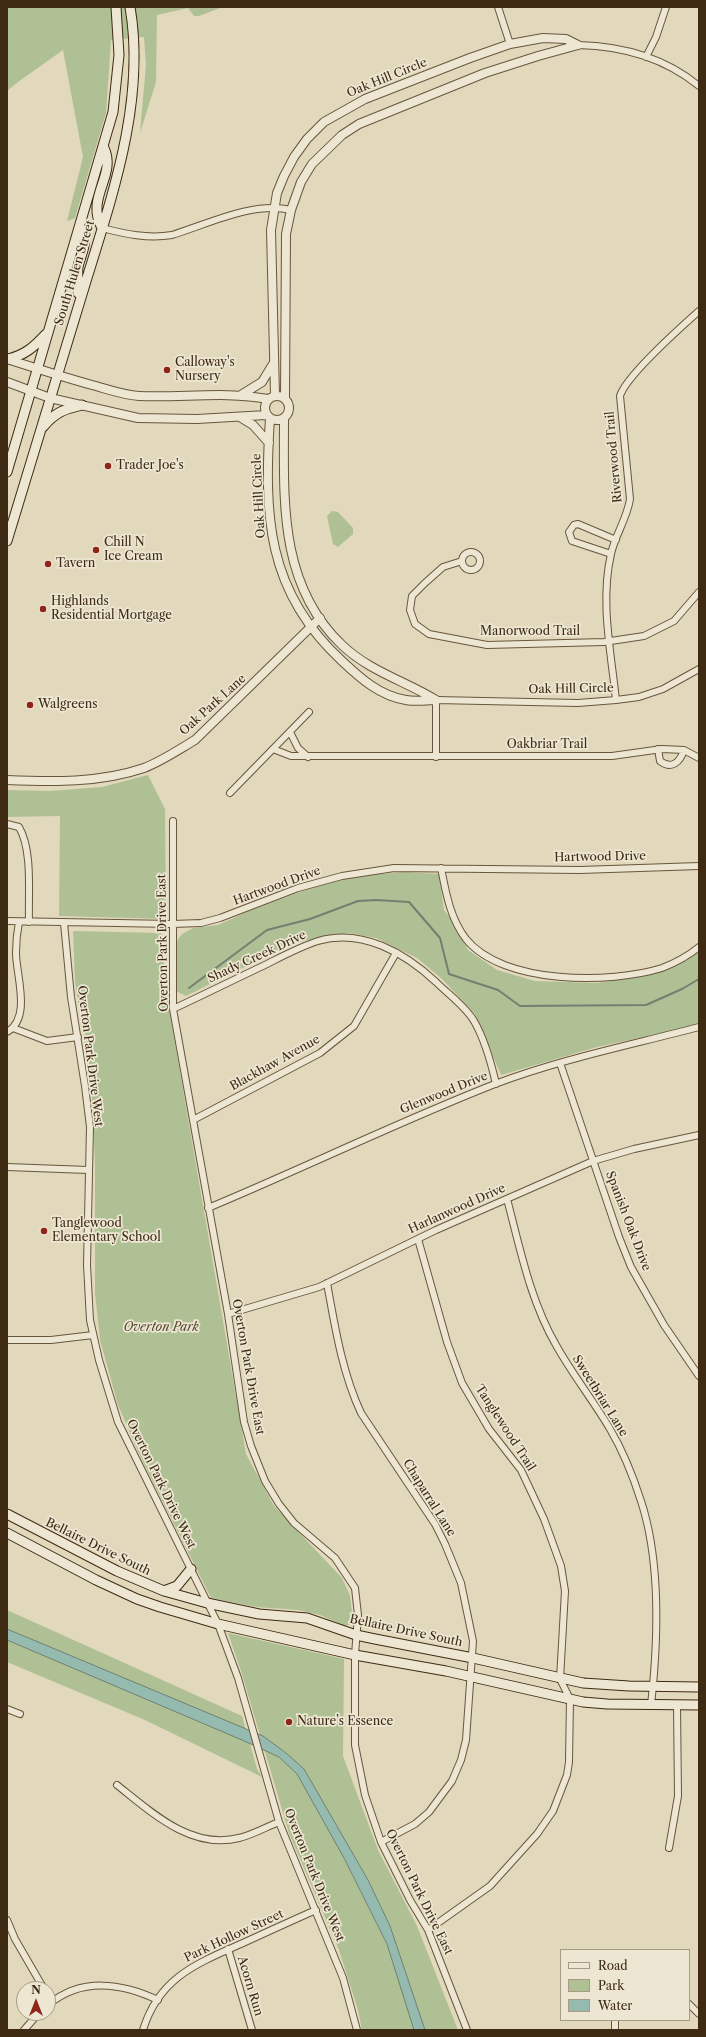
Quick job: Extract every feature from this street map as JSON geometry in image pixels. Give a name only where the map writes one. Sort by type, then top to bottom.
[{"type":"main road","name":"South Hulen Street","points":[[7,472],[47,333],[104,148],[116,96],[119,39],[116,7]]},
{"type":"main road","name":"South Hulen Street","points":[[7,541],[102,228],[128,129],[134,86],[134,38],[130,7]]},
{"type":"main road","points":[[102,228],[96,211],[107,168],[107,156],[104,148]]},
{"type":"main road","points":[[77,311],[79,280],[78,269],[85,240],[84,232],[80,227]]},
{"type":"main road","points":[[8,359],[19,356],[31,350],[47,333]]},
{"type":"main road","points":[[41,429],[53,415],[65,408],[82,405]]},
{"type":"main road","name":"Bellaire Drive South","points":[[7,1514],[117,1571],[164,1590],[207,1603],[259,1614],[306,1618],[356,1635],[473,1658],[560,1679],[605,1685],[699,1687]]},
{"type":"main road","points":[[7,1533],[115,1589],[154,1605],[218,1624],[355,1655],[470,1676],[570,1699],[607,1704],[699,1705]]},
{"type":"main road","points":[[74,1568],[82,1554]]},
{"type":"main road","points":[[164,1590],[177,1586],[191,1569]]},
{"type":"street","points":[[498,7],[510,44]]},
{"type":"street","points":[[646,57],[656,37],[666,7]]},
{"type":"street","name":"Oak Hill Circle","points":[[272,397],[274,364],[271,230],[274,208],[282,182],[294,157],[307,139],[324,122],[365,99],[510,44],[555,37],[566,39],[578,45]]},
{"type":"street","name":"Oak Hill Circle","points":[[285,398],[286,234],[291,210],[301,182],[312,164],[342,135],[359,124],[485,73],[578,45],[620,49],[646,57],[672,68],[699,86]]},
{"type":"street","points":[[102,228],[144,237],[161,237],[172,235],[238,212],[274,208],[291,210]]},
{"type":"street","name":"Riverwood Trail","points":[[616,700],[605,586],[611,554],[629,510],[630,499],[621,422],[620,396],[622,388],[657,351],[699,311]]},
{"type":"street","points":[[7,382],[50,398],[138,418],[162,420],[268,417],[279,420],[284,418],[289,407],[285,398],[240,395],[139,396],[120,393],[8,359]]},
{"type":"street","points":[[240,395],[262,382],[274,364]]},
{"type":"street","points":[[268,417],[264,407],[272,397]]},
{"type":"street","points":[[240,417],[253,426],[269,443]]},
{"type":"street","name":"Oak Hill Circle","points":[[268,417],[270,516],[273,541],[279,569],[288,591],[310,627],[336,655],[364,681],[382,692],[406,700],[578,703],[640,697],[663,689],[699,669]]},
{"type":"street","name":"Oak Hill Circle","points":[[284,418],[284,509],[287,535],[297,572],[304,590],[320,618],[342,645],[370,666],[415,687],[436,700]]},
{"type":"street","points":[[611,554],[572,541],[569,532],[574,525],[578,524],[616,540]]},
{"type":"street","name":"Manorwood Trail","points":[[462,561],[443,567],[424,583],[412,596],[410,610],[415,624],[429,634],[487,645],[610,641],[644,636],[674,621],[699,592]]},
{"type":"street","name":"Oak Park Lane","points":[[7,780],[44,782],[105,777],[144,768],[171,755],[195,740],[320,618]]},
{"type":"street","points":[[436,700],[436,757]]},
{"type":"street","points":[[230,793],[309,712]]},
{"type":"street","points":[[290,732],[298,748],[308,757]]},
{"type":"street","name":"Oakbriar Trail","points":[[273,749],[291,756],[308,757],[612,756],[658,749],[684,750],[699,758]]},
{"type":"street","points":[[658,749],[660,761],[671,765],[681,759],[684,750]]},
{"type":"street","name":"Overton Park Drive East","points":[[173,821],[172,1009],[228,1314],[244,1422],[251,1446],[265,1481],[279,1504],[294,1523],[325,1549],[350,1579],[354,1588],[358,1608],[355,1655],[354,1745],[365,1795],[381,1842],[428,1930],[467,2030]]},
{"type":"street","points":[[7,824],[14,824],[19,827],[24,836],[27,848],[29,922]]},
{"type":"street","name":"Hartwood Drive","points":[[7,921],[64,923],[200,923],[220,918],[298,888],[342,876],[394,868],[580,870],[699,866]]},
{"type":"street","points":[[441,868],[450,909],[457,926],[467,940],[485,956],[508,967],[535,974],[565,977],[630,974],[662,968],[686,957],[699,947]]},
{"type":"street","points":[[7,1032],[13,1028],[21,1000],[16,954],[18,922]]},
{"type":"street","name":"Overton Park Drive West","points":[[64,923],[71,998],[78,1037],[90,1127],[87,1265],[90,1320],[93,1334],[118,1422],[218,1624],[238,1678],[279,1822],[344,1978],[357,2030]]},
{"type":"street","name":"Shady Creek Drive","points":[[172,1009],[318,941],[343,937],[357,938],[373,942],[396,953],[427,974],[473,1020],[484,1042],[496,1084]]},
{"type":"street","name":"Blackhaw Avenue","points":[[193,1120],[320,1053],[354,1026],[396,953]]},
{"type":"street","points":[[13,1028],[47,1041],[78,1037]]},
{"type":"street","name":"Glenwood Drive","points":[[208,1208],[418,1116],[496,1084],[560,1063],[699,1028]]},
{"type":"street","name":"Spanish Oak Drive","points":[[560,1063],[631,1267],[664,1325],[699,1376]]},
{"type":"street","name":"Harlanwood Drive","points":[[228,1314],[327,1283],[418,1238],[593,1161],[634,1149],[699,1135]]},
{"type":"street","points":[[7,1167],[88,1170]]},
{"type":"street","name":"Sweetbriar Lane","points":[[507,1199],[528,1277],[548,1329],[555,1344],[610,1429],[632,1476],[642,1502],[653,1562],[655,1600],[653,1687],[651,1705]]},
{"type":"street","name":"Tanglewood Trail","points":[[418,1238],[447,1342],[462,1383],[489,1429],[521,1470],[544,1519],[561,1566],[565,1592],[560,1679],[570,1699],[569,1762],[567,1775],[553,1811],[537,1834],[490,1886],[428,1930]]},
{"type":"street","name":"Chaparral Lane","points":[[327,1283],[340,1352],[354,1400],[361,1413],[435,1524],[445,1544],[464,1596],[470,1623],[473,1658],[470,1676],[465,1747],[462,1760],[452,1781],[429,1812],[415,1824],[381,1842]]},
{"type":"street","points":[[7,1340],[51,1340],[93,1334]]},
{"type":"street","points":[[669,1848],[678,1796],[677,1705]]},
{"type":"street","points":[[7,1709],[20,1714]]},
{"type":"street","points":[[117,1785],[161,1819],[200,1838],[220,1840],[239,1838],[279,1822]]},
{"type":"street","name":"Park Hollow Street","points":[[143,2030],[158,2000],[166,1988],[188,1968],[316,1910]]},
{"type":"street","points":[[7,1920],[15,1938],[39,1981]]},
{"type":"street","name":"Acorn Run","points":[[228,1949],[252,2030]]},
{"type":"street","points":[[56,1998],[75,1989],[103,1985],[138,1991],[158,2000]]},
{"type":"street","points":[[690,2005],[699,2014]]},
{"type":"street","points":[[24,2030],[32,2021]]},
{"type":"green space","points":[[7,7],[223,7],[199,16],[194,16],[188,8],[157,15],[156,82],[140,133],[146,64],[144,37],[111,40],[106,113],[75,218],[67,221],[83,157],[63,50],[7,91]]},
{"type":"green space","points":[[332,511],[338,512],[353,528],[353,534],[338,547],[333,544],[327,516]]},
{"type":"green space","points":[[148,775],[165,809],[166,919],[59,916],[60,816],[7,817],[7,790],[50,791],[102,787]]},
{"type":"green space","points":[[405,872],[439,874],[444,910],[457,926],[468,950],[497,970],[535,981],[597,983],[636,977],[667,969],[693,956],[699,950],[699,1025],[597,1047],[501,1075],[475,1014],[441,978],[417,958],[376,938],[349,933],[293,943],[186,996],[176,991],[177,941],[182,934],[193,928],[218,925],[249,911],[311,888],[340,880],[367,875]]},
{"type":"green space","name":"Overton Park","points":[[73,931],[161,933],[167,997],[246,1454],[274,1506],[342,1578],[350,1596],[353,1620],[351,1624],[345,1626],[320,1615],[298,1610],[257,1607],[211,1598],[142,1460],[118,1405],[100,1340],[95,1293],[95,1165],[92,1094],[75,981]]},
{"type":"green space","points":[[7,1610],[242,1716],[257,1769],[262,1777],[145,1720],[7,1662]]},
{"type":"green space","points":[[228,1633],[344,1659],[343,1756],[378,1850],[417,1926],[458,2030],[362,2030],[358,2010],[339,1950],[289,1833],[241,1671]]},
{"type":"water","points":[[7,1629],[263,1736],[304,1769],[368,1880],[390,1926],[425,2030],[414,2030],[387,1944],[344,1858],[297,1774],[279,1757],[7,1640]]},
{"type":"waterway","points":[[189,988],[267,930],[310,919],[358,901],[376,900],[409,902],[440,938],[449,974],[498,990],[520,1006],[646,1005],[682,989],[699,979]]},
{"type":"place","name":"Calloway's Nursery","points":[[167,370]]},
{"type":"place","name":"Trader Joe's","points":[[108,466]]},
{"type":"place","name":"Chill N Ice Cream","points":[[96,550]]},
{"type":"place","name":"Tavern","points":[[48,564]]},
{"type":"place","name":"Highlands Residential Mortgage","points":[[43,609]]},
{"type":"place","name":"Walgreens","points":[[30,705]]},
{"type":"place","name":"Tanglewood Elementary School","points":[[44,1231]]},
{"type":"place","name":"Nature’s Essence","points":[[289,1722]]}]
